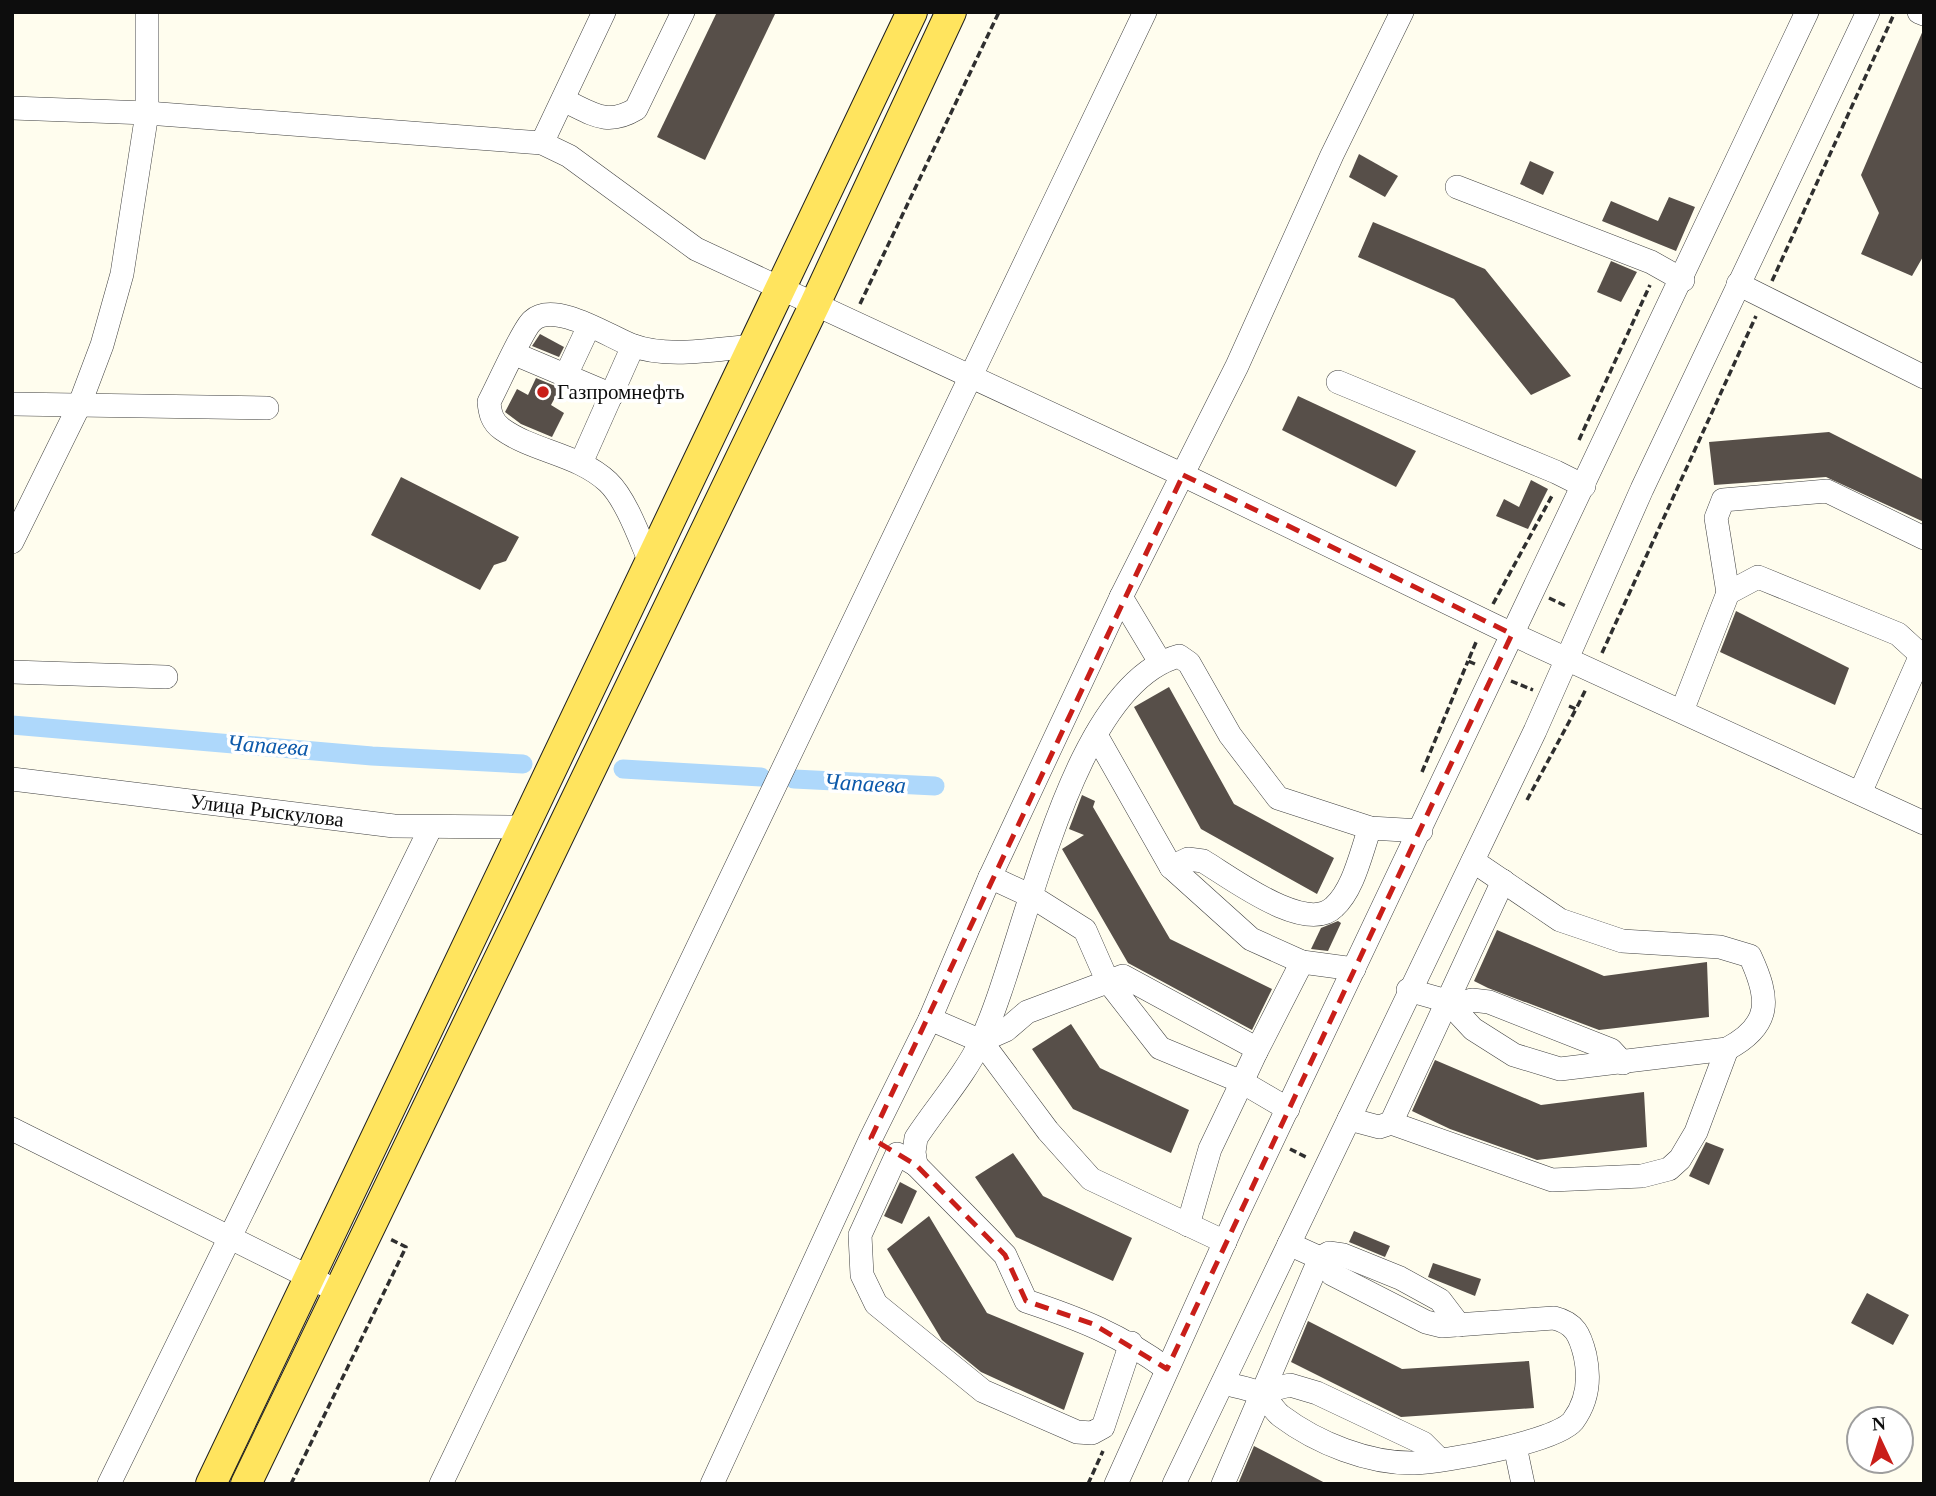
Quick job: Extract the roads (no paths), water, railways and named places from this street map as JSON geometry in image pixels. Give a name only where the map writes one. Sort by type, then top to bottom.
[{"type":"main road","points":[[211,1484],[912,12]]},
{"type":"main road","points":[[246,1484],[815,304],[951,12]]},
{"type":"street","points":[[12,542],[79,406],[102,345],[122,274],[147,113],[147,12]]},
{"type":"street","points":[[542,143],[604,12]]},
{"type":"street","points":[[563,100],[605,119],[622,118],[636,109],[683,12]]},
{"type":"street","points":[[441,1484],[1145,12]]},
{"type":"street","points":[[712,1484],[871,1138],[930,1019],[990,877],[1121,597],[1183,475],[1402,12]]},
{"type":"street","points":[[1116,1484],[1225,1242],[1807,12]]},
{"type":"street","points":[[1174,1484],[1408,990],[1473,861],[1738,284],[1868,12]]},
{"type":"street","points":[[12,108],[147,113],[542,143],[569,156],[696,249],[1183,475],[1485,621],[1924,824]]},
{"type":"street","points":[[1457,187],[1658,266],[1682,280]]},
{"type":"street","points":[[1738,284],[1924,377]]},
{"type":"street","points":[[650,562],[635,526],[609,482],[581,463],[501,429],[490,415],[489,401],[532,321],[546,315],[563,315],[633,346],[659,352],[753,346]]},
{"type":"street","points":[[566,376],[589,327]]},
{"type":"street","points":[[581,463],[633,346]]},
{"type":"street","points":[[515,354],[611,395]]},
{"type":"street","points":[[1338,382],[1584,486]]},
{"type":"street","points":[[12,404],[267,408]]},
{"type":"street","points":[[1682,711],[1728,593],[1716,518],[1723,500],[1827,491],[1924,538]]},
{"type":"street","points":[[1728,593],[1758,577],[1898,634],[1922,652],[1860,793]]},
{"type":"street","points":[[1121,597],[1160,662]]},
{"type":"street","points":[[1131,1343],[1103,1427],[1093,1433],[1077,1432],[983,1391],[973,1384],[876,1304],[862,1275],[860,1235],[914,1152],[916,1138],[981,1041],[1058,817],[1096,735],[1115,705],[1160,662],[1179,656],[1189,663],[1230,735],[1278,798],[1370,828],[1421,831]]},
{"type":"street","points":[[12,672],[166,677]]},
{"type":"street","points":[[1096,735],[1171,867],[1251,939],[1301,962],[1354,969]]},
{"type":"street","name":"Улица Рыскулова","points":[[12,779],[288,815],[431,827],[524,827]]},
{"type":"street","points":[[109,1484],[431,827]]},
{"type":"street","points":[[1171,867],[1188,859],[1203,861],[1289,912],[1318,915],[1333,909],[1348,886],[1370,828]]},
{"type":"street","points":[[1450,1004],[1473,1029],[1514,1055],[1560,1069],[1727,1049],[1747,1038],[1761,1018],[1764,986],[1750,956],[1720,947],[1622,941],[1560,920],[1473,861]]},
{"type":"street","points":[[990,877],[1031,896],[1085,930],[1107,980],[1160,1048],[1242,1082],[1288,1109]]},
{"type":"street","points":[[1391,1123],[1450,1004],[1503,881]]},
{"type":"street","points":[[1188,1225],[1210,1149],[1301,962]]},
{"type":"street","points":[[981,1041],[1006,1030],[1027,1012],[1107,980],[1124,976],[1252,1045],[1256,1052]]},
{"type":"street","points":[[1408,990],[1450,1004],[1472,1000],[1489,1002],[1611,1050],[1623,1063]]},
{"type":"street","points":[[930,1019],[981,1041],[1048,1131],[1091,1179],[1225,1242]]},
{"type":"street","points":[[1349,1119],[1379,1127],[1391,1123],[1552,1180],[1642,1176],[1669,1169],[1680,1159],[1696,1132],[1727,1049]]},
{"type":"street","points":[[12,1129],[309,1279],[339,1290]]},
{"type":"street","points":[[871,1138],[907,1159],[1005,1255],[1026,1301],[1093,1324],[1131,1343],[1167,1369]]},
{"type":"street","points":[[1223,1382],[1259,1393],[1280,1416],[1334,1446],[1375,1459],[1415,1463],[1515,1446],[1572,1423],[1584,1399],[1589,1374],[1580,1336],[1567,1322],[1554,1318],[1458,1325],[1426,1322],[1332,1274],[1320,1258],[1289,1244]]},
{"type":"street","points":[[1223,1484],[1259,1393],[1320,1258]]},
{"type":"street","points":[[1259,1393],[1290,1385],[1317,1393],[1423,1443],[1439,1459]]},
{"type":"street","points":[[1515,1446],[1524,1484]]},
{"type":"waterway","name":"Чапаева","points":[[12,725],[372,756],[523,764]]},
{"type":"waterway","name":"Чапаева","points":[[623,769],[761,777]]},
{"type":"waterway","name":"Чапаева","points":[[794,779],[935,786]]},
{"type":"place","name":"Газпромнефть","points":[[543,392]]}]
